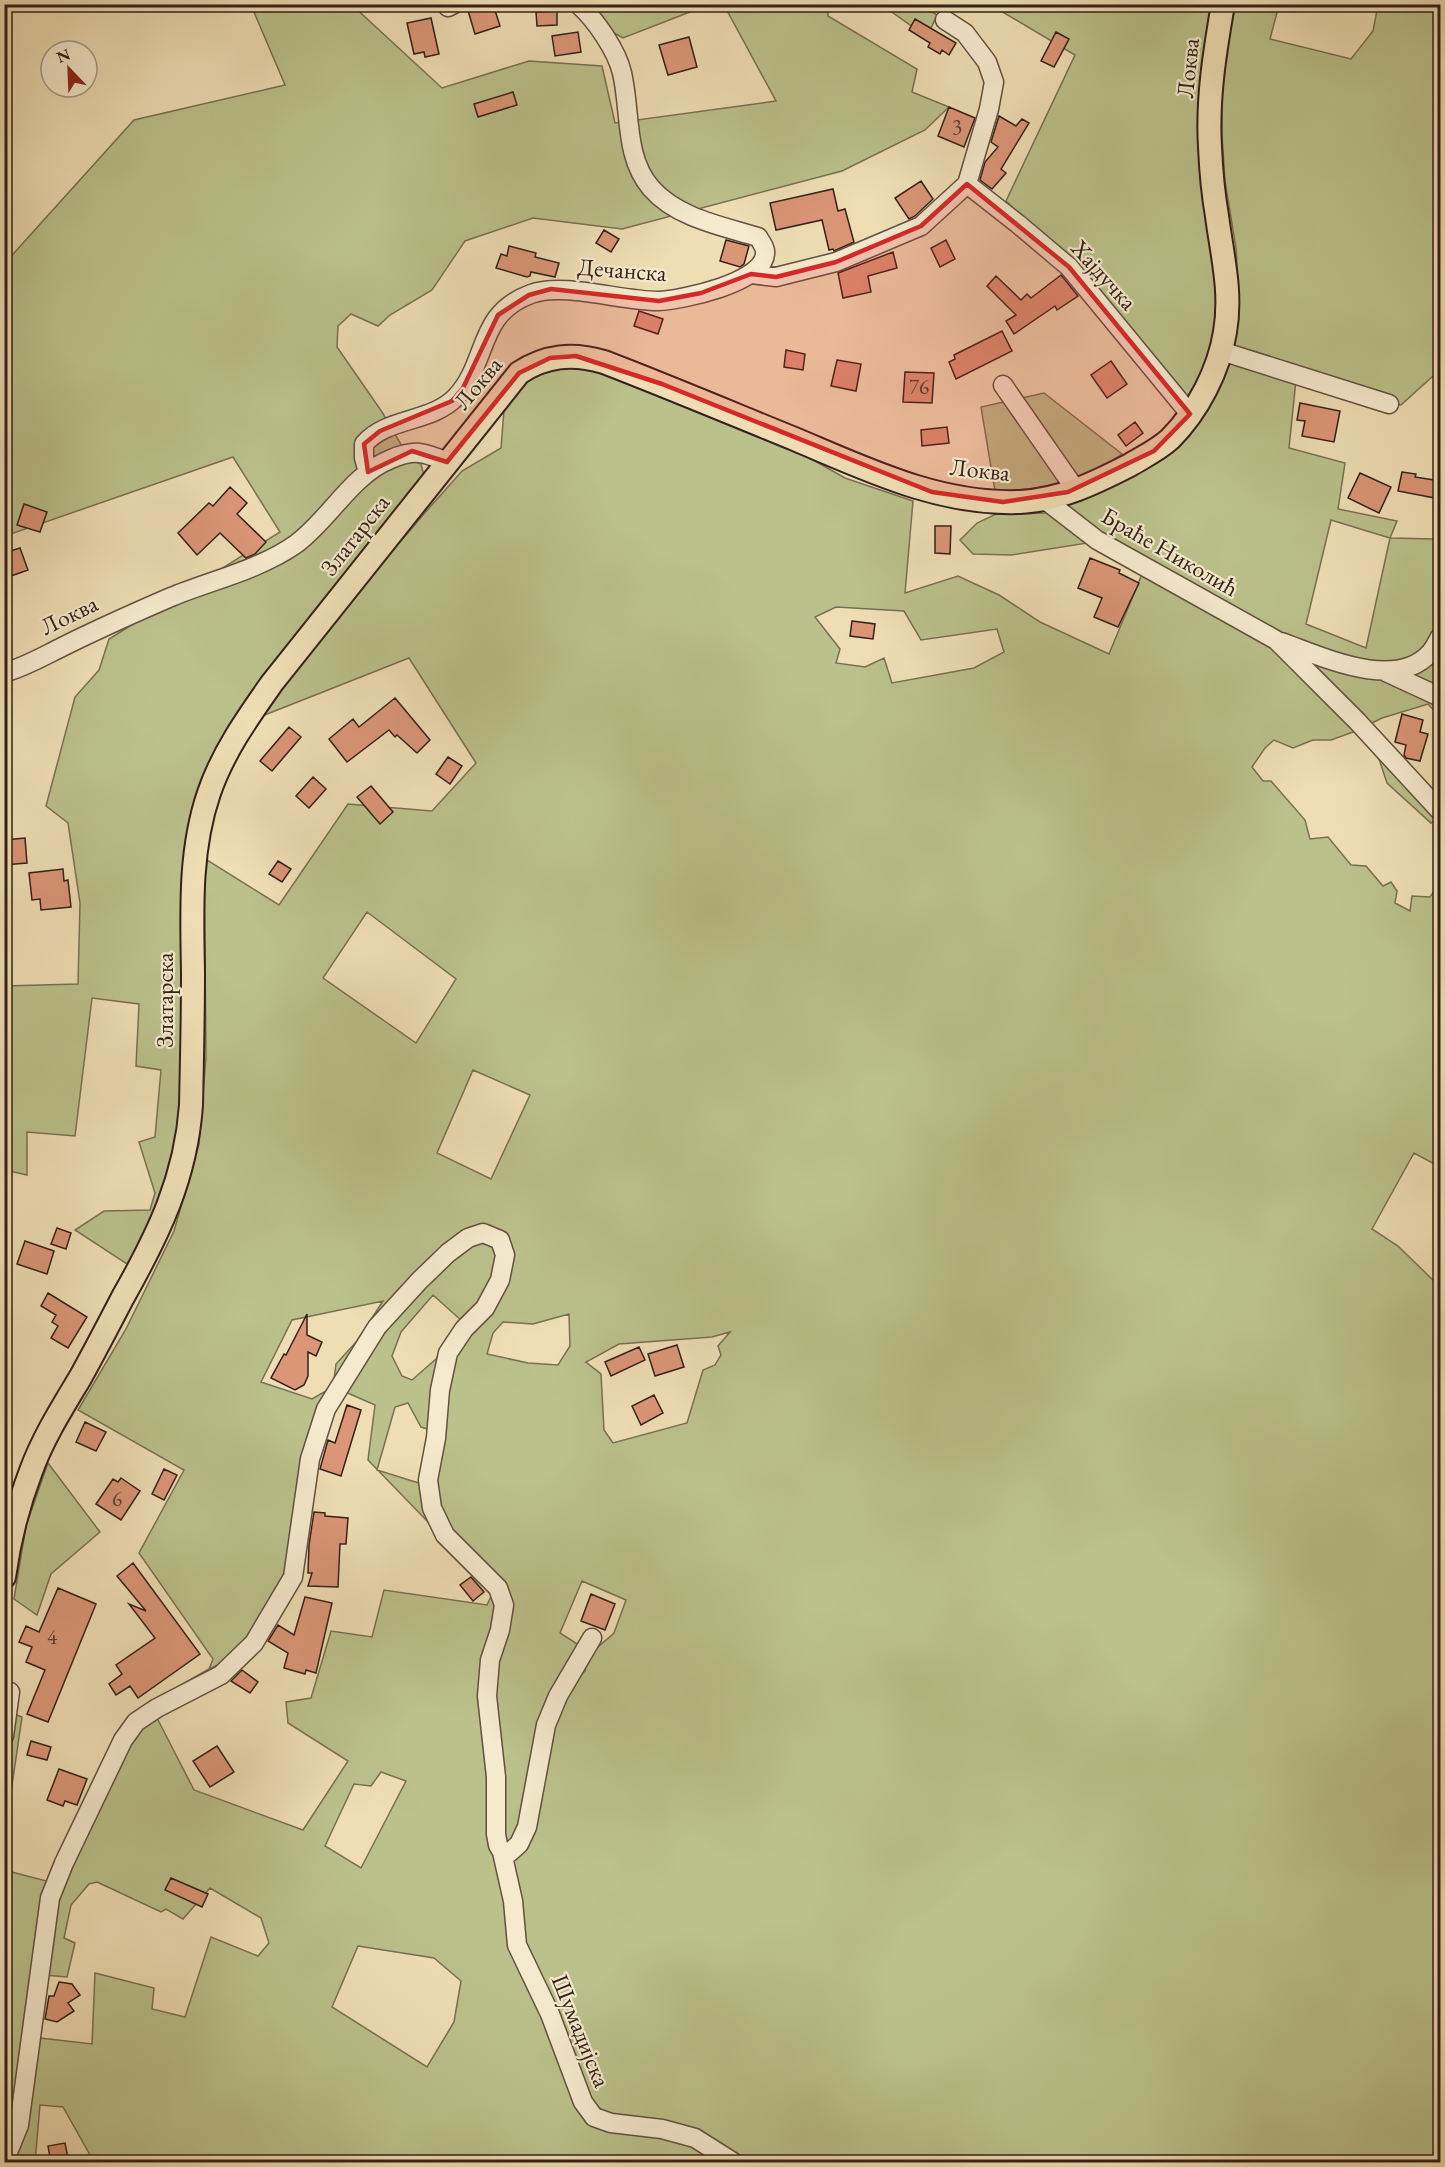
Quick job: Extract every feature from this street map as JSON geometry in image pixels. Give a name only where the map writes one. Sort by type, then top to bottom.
[{"type":"main road","name":"Локва","points":[[447,462],[519,373],[529,366],[550,358],[576,356],[604,362],[653,381],[913,487],[981,501],[1022,502],[1044,499],[1076,490],[1099,481],[1154,451],[1170,439],[1190,414],[1209,382],[1221,351],[1229,296],[1216,214],[1210,145],[1215,47],[1223,4]]},
{"type":"main road","name":"Златарска","points":[[4,1577],[13,1528],[31,1470],[61,1409],[144,1261],[170,1203],[181,1167],[189,1134],[191,1105],[194,867],[197,838],[209,793],[230,746],[252,711],[447,462]]},
{"type":"street","points":[[578,4],[610,43],[622,72],[635,160],[650,187],[664,199],[693,217],[758,237],[766,253],[761,264],[751,274]]},
{"type":"street","points":[[751,274],[776,277],[836,262],[921,226],[967,184],[994,82],[987,62],[965,33],[945,20]]},
{"type":"street","name":"Хајдучка","points":[[967,184],[1069,267],[1190,414]]},
{"type":"street","name":"Дечанска","points":[[368,472],[364,458],[364,444],[370,437],[380,431],[443,408],[452,401],[463,388],[498,315],[529,295],[551,289],[659,301],[702,293],[731,284],[751,274]]},
{"type":"street","points":[[1221,351],[1389,404]]},
{"type":"street","name":"Локва","points":[[1003,386],[1076,490]]},
{"type":"street","name":"Локва","points":[[4,673],[26,667],[62,646],[171,597],[268,560],[297,543],[368,472],[389,459],[412,452],[425,453],[447,462]]},
{"type":"street","name":"Браће Николић","points":[[1044,499],[1097,540],[1276,640],[1327,658],[1386,672],[1413,666],[1430,654],[1440,637]]},
{"type":"street","name":"Браће Николић","points":[[1276,640],[1357,721],[1440,811]]},
{"type":"street","points":[[1386,672],[1440,697]]},
{"type":"street","points":[[4,2162],[19,2125],[50,1898],[64,1863],[123,1740],[136,1722],[157,1708],[221,1675],[254,1643],[293,1577],[310,1459],[326,1408],[377,1327],[448,1253],[468,1238],[483,1233],[500,1240],[505,1255],[500,1280],[485,1308],[464,1329],[448,1353],[440,1390],[436,1438],[428,1480],[432,1508],[445,1535],[498,1588],[504,1605],[500,1630],[490,1660],[487,1696],[496,1777],[496,1834],[502,1852],[509,1853],[519,1844],[527,1827],[546,1725],[558,1696],[592,1638]]},
{"type":"street","points":[[4,1736],[10,1692]]},
{"type":"street","name":"Шумадијска","points":[[502,1852],[513,1901],[517,1946],[550,2014],[583,2102],[594,2117],[611,2123],[662,2129],[695,2138],[733,2163]]},
{"type":"highlighted area","points":[[967,184],[1069,267],[1190,414],[1154,451],[1068,492],[1003,502],[932,492],[662,384],[576,356],[550,358],[519,373],[447,462],[412,451],[368,472],[364,444],[380,431],[452,401],[463,388],[498,315],[529,295],[551,289],[659,301],[701,293],[751,274],[776,277],[836,262],[921,226]]},
{"type":"green space","points":[[991,4],[1216,5],[1219,294],[1216,332],[1208,362],[1188,399],[1074,266],[1006,201],[1075,55],[1001,11],[990,10]]},
{"type":"green space","points":[[251,5],[352,5],[442,88],[529,61],[602,66],[615,123],[776,101],[724,5],[828,5],[828,16],[917,69],[912,92],[949,107],[925,130],[842,171],[622,229],[533,218],[465,241],[432,290],[390,315],[378,326],[351,314],[338,326],[337,347],[382,412],[410,460],[421,464],[425,480],[264,674],[235,717],[210,769],[184,1104],[169,1177],[130,1266],[75,1230],[104,1211],[150,1210],[155,1193],[139,1142],[155,1137],[161,1070],[136,1066],[139,1004],[92,998],[75,1136],[27,1132],[27,1175],[5,1170],[4,986],[78,984],[80,903],[68,823],[46,806],[75,697],[99,670],[109,639],[280,532],[233,457],[5,536],[5,263],[134,120],[285,85]]},
{"type":"green space","points":[[565,5],[708,5],[623,38]]},
{"type":"green space","points":[[882,5],[921,5],[937,15],[927,37]]},
{"type":"green space","points":[[1236,5],[1279,5],[1270,39],[1351,59],[1373,31],[1378,5],[1440,5],[1440,375],[1432,377],[1401,405],[1296,380],[1289,448],[1345,463],[1338,509],[1397,521],[1390,538],[1435,539],[1440,553],[1440,717],[1428,704],[1382,718],[1368,725],[1440,819],[1431,823],[1387,783],[1379,759],[1356,731],[1331,740],[1313,740],[1293,748],[1274,740],[1265,748],[1252,767],[1263,781],[1271,781],[1305,820],[1310,839],[1328,837],[1351,865],[1366,866],[1383,886],[1391,882],[1397,891],[1395,903],[1410,911],[1412,896],[1430,897],[1440,883],[1440,938],[1437,945],[1440,949],[1440,1167],[1414,1153],[1372,1229],[1398,1246],[1440,1287],[1440,2162],[94,2162],[63,2107],[40,2105],[35,2162],[5,2162],[4,1870],[50,1882],[158,1698],[209,1669],[213,1659],[139,1553],[184,1470],[78,1410],[126,1329],[174,1231],[199,1144],[206,1057],[204,858],[279,905],[348,804],[432,811],[476,763],[409,658],[262,716],[333,620],[462,471],[501,448],[504,410],[520,389],[539,372],[580,364],[783,443],[845,478],[913,501],[905,593],[958,576],[999,595],[1040,622],[1109,654],[1142,574],[1087,543],[1011,555],[973,554],[960,540],[977,523],[996,514],[1047,513],[1157,459],[1233,349],[1239,301],[1236,248],[1225,181],[1222,135],[1222,84],[1228,38]],"holes":[[[1331,520],[1390,538],[1366,648],[1306,624]],[[836,607],[904,611],[921,640],[997,629],[1004,652],[974,668],[892,683],[884,658],[865,667],[836,663],[840,649],[815,617]],[[367,912],[456,979],[416,1043],[323,978]],[[473,1070],[530,1095],[491,1179],[437,1153]],[[433,1295],[463,1322],[436,1359],[412,1380],[402,1376],[392,1356],[401,1332]],[[383,1301],[357,1341],[336,1364],[333,1387],[312,1399],[261,1382],[292,1320]],[[569,1314],[570,1346],[558,1365],[528,1363],[487,1354],[493,1333],[503,1322],[533,1324]],[[730,1332],[718,1346],[721,1355],[715,1365],[703,1370],[687,1423],[613,1443],[604,1430],[601,1374],[586,1362],[619,1344],[712,1337]],[[334,1387],[375,1405],[368,1460],[377,1469],[395,1407],[408,1403],[421,1427],[431,1430],[422,1484],[378,1470],[494,1590],[487,1605],[384,1590],[372,1637],[331,1631],[311,1698],[286,1702],[288,1723],[348,1761],[303,1830],[194,1790],[157,1718],[209,1669],[260,1646],[284,1576]],[[582,1581],[626,1600],[614,1633],[591,1653],[560,1633]],[[586,1660],[585,1671],[550,1700]],[[381,1772],[406,1781],[361,1868],[325,1846],[354,1784],[371,1786]],[[97,1882],[161,1912],[166,1909],[183,1919],[210,1888],[261,1918],[269,1943],[258,1956],[211,1937],[185,2017],[152,2009],[154,1988],[95,1973],[92,2044],[23,2036],[32,1974],[67,1977],[75,1943],[64,1938],[71,1905],[89,1884]],[[358,1946],[434,1958],[461,1981],[454,2022],[427,2067],[332,2007]]]},
{"type":"green space","points":[[1044,393],[1122,454],[1107,464],[1062,483],[1030,489],[995,491],[981,407]]},
{"type":"green space","points":[[1440,857],[1440,883],[1437,862]]},
{"type":"green space","points":[[48,1463],[100,1532],[51,1574],[37,1615],[14,1599],[26,1526]]},
{"type":"green space","points":[[5,1711],[22,1717],[5,1833]]},
{"type":"building","points":[[466,4],[493,4],[500,26],[475,34]]},
{"type":"building","points":[[557,11],[557,25],[537,26],[536,12]]},
{"type":"building","points":[[431,18],[439,54],[425,57],[424,52],[414,54],[407,23]]},
{"type":"building","points":[[915,19],[956,43],[949,55],[942,50],[940,54],[928,47],[930,43],[909,30]]},
{"type":"building","points":[[578,32],[581,52],[555,56],[552,36]]},
{"type":"building","points":[[1056,32],[1069,39],[1054,67],[1041,61]]},
{"type":"building","points":[[689,37],[697,67],[668,75],[659,45]]},
{"type":"building","points":[[513,92],[517,105],[478,117],[474,104]]},
{"type":"building","points":[[949,107],[975,118],[964,147],[938,136]]},
{"type":"building","points":[[999,116],[1016,126],[1022,119],[1029,123],[1001,169],[1006,173],[992,189],[980,180],[985,162],[998,147],[991,142]]},
{"type":"building","points":[[921,181],[933,199],[909,219],[895,198]]},
{"type":"building","points":[[833,189],[838,211],[845,209],[854,242],[834,251],[829,250],[822,220],[776,230],[770,203]]},
{"type":"building","points":[[604,230],[619,239],[611,252],[596,243]]},
{"type":"building","points":[[726,240],[749,246],[744,264],[740,267],[720,261]]},
{"type":"building","points":[[946,240],[955,259],[940,267],[931,248]]},
{"type":"building","points":[[509,246],[536,253],[535,257],[559,263],[555,277],[531,272],[527,277],[496,268],[501,254],[507,256]]},
{"type":"building","points":[[893,252],[897,268],[868,276],[871,292],[843,298],[838,273]]},
{"type":"building","points":[[1061,275],[1078,296],[1057,310],[1055,306],[1014,334],[1006,321],[1016,315],[987,286],[996,276],[1021,300],[1027,294],[1031,298]]},
{"type":"building","points":[[639,311],[663,319],[658,334],[634,326]]},
{"type":"building","points":[[1002,331],[1012,351],[956,379],[949,362],[955,359],[954,355]]},
{"type":"building","points":[[786,350],[805,354],[803,370],[784,367]]},
{"type":"building","points":[[837,360],[861,364],[856,391],[831,386]]},
{"type":"building","points":[[1111,361],[1127,384],[1107,398],[1091,375]]},
{"type":"building","points":[[905,372],[934,373],[932,403],[903,402]]},
{"type":"building","points":[[1300,403],[1340,411],[1334,442],[1302,436],[1305,421],[1297,420]]},
{"type":"building","points":[[1135,422],[1143,433],[1126,446],[1118,435]]},
{"type":"building","points":[[947,427],[949,443],[922,446],[921,430]]},
{"type":"building","points":[[1402,472],[1416,474],[1415,477],[1440,481],[1440,499],[1398,491]]},
{"type":"building","points":[[1360,473],[1391,487],[1379,513],[1348,498]]},
{"type":"building","points":[[230,487],[247,503],[237,514],[266,542],[255,554],[246,558],[220,533],[197,555],[178,533],[209,503],[213,506]]},
{"type":"building","points":[[24,504],[47,512],[40,532],[17,525]]},
{"type":"building","points":[[935,526],[951,526],[950,554],[935,553]]},
{"type":"building","points":[[20,548],[28,570],[8,577],[4,568],[4,553]]},
{"type":"building","points":[[1090,558],[1120,570],[1119,573],[1139,583],[1118,627],[1094,617],[1102,598],[1078,588]]},
{"type":"building","points":[[852,621],[875,624],[873,639],[850,636]]},
{"type":"building","points":[[395,698],[430,740],[417,753],[389,730],[347,762],[329,739],[353,719],[359,727]]},
{"type":"building","points":[[1402,714],[1423,720],[1420,732],[1428,734],[1420,761],[1406,758],[1404,755],[1406,745],[1395,742]]},
{"type":"building","points":[[289,727],[301,737],[272,771],[260,761]]},
{"type":"building","points":[[448,757],[462,766],[450,784],[436,774]]},
{"type":"building","points":[[313,777],[326,789],[309,808],[296,796]]},
{"type":"building","points":[[371,786],[393,812],[380,824],[357,797]]},
{"type":"building","points":[[25,838],[27,863],[4,865],[4,840]]},
{"type":"building","points":[[278,861],[291,869],[282,882],[269,874]]},
{"type":"building","points":[[63,869],[64,881],[68,880],[71,907],[41,910],[40,899],[32,900],[29,873]]},
{"type":"building","points":[[57,1228],[71,1233],[66,1249],[51,1244]]},
{"type":"building","points":[[25,1241],[54,1251],[47,1274],[17,1264]]},
{"type":"building","points":[[48,1293],[87,1317],[68,1348],[51,1338],[58,1326],[52,1322],[56,1315],[41,1306]]},
{"type":"building","points":[[307,1314],[307,1335],[322,1342],[316,1356],[308,1352],[308,1376],[304,1385],[295,1390],[271,1378]]},
{"type":"building","points":[[677,1345],[684,1367],[655,1376],[648,1354]]},
{"type":"building","points":[[639,1347],[645,1360],[611,1376],[605,1362]]},
{"type":"building","points":[[654,1395],[663,1413],[641,1425],[632,1406]]},
{"type":"building","points":[[347,1405],[361,1410],[341,1476],[320,1469],[328,1440],[335,1443]]},
{"type":"building","points":[[85,1422],[106,1432],[96,1451],[76,1442]]},
{"type":"building","points":[[164,1469],[177,1475],[164,1500],[152,1494]]},
{"type":"building","points":[[121,1478],[140,1491],[121,1520],[96,1504],[113,1479],[118,1482]]},
{"type":"building","points":[[314,1512],[325,1513],[325,1516],[348,1518],[346,1544],[340,1544],[338,1587],[308,1586],[312,1573],[308,1573]]},
{"type":"building","points":[[133,1563],[200,1654],[138,1698],[130,1686],[116,1695],[109,1684],[122,1674],[116,1665],[155,1638],[129,1604],[146,1611],[117,1576]]},
{"type":"building","points":[[471,1577],[484,1592],[473,1601],[460,1585]]},
{"type":"building","points":[[58,1588],[96,1604],[48,1722],[27,1714],[45,1670],[26,1662],[32,1647],[19,1642],[26,1626],[39,1632]]},
{"type":"building","points":[[591,1594],[615,1604],[605,1630],[581,1621]]},
{"type":"building","points":[[305,1597],[332,1603],[316,1673],[306,1670],[305,1674],[284,1668],[288,1653],[268,1641],[278,1625],[294,1635]]},
{"type":"building","points":[[242,1670],[258,1682],[250,1693],[231,1681]]},
{"type":"building","points":[[31,1741],[51,1747],[47,1760],[27,1755]]},
{"type":"building","points":[[217,1746],[234,1772],[210,1787],[193,1761]]},
{"type":"building","points":[[59,1769],[87,1779],[77,1805],[65,1801],[63,1806],[47,1800]]},
{"type":"building","points":[[171,1878],[208,1894],[202,1907],[165,1890]]},
{"type":"building","points":[[59,1982],[72,1984],[80,1995],[68,2003],[74,2011],[57,2022],[45,2019],[49,1996],[54,1996]]},
{"type":"building","points":[[65,2143],[69,2163],[51,2163],[48,2146]]}]
